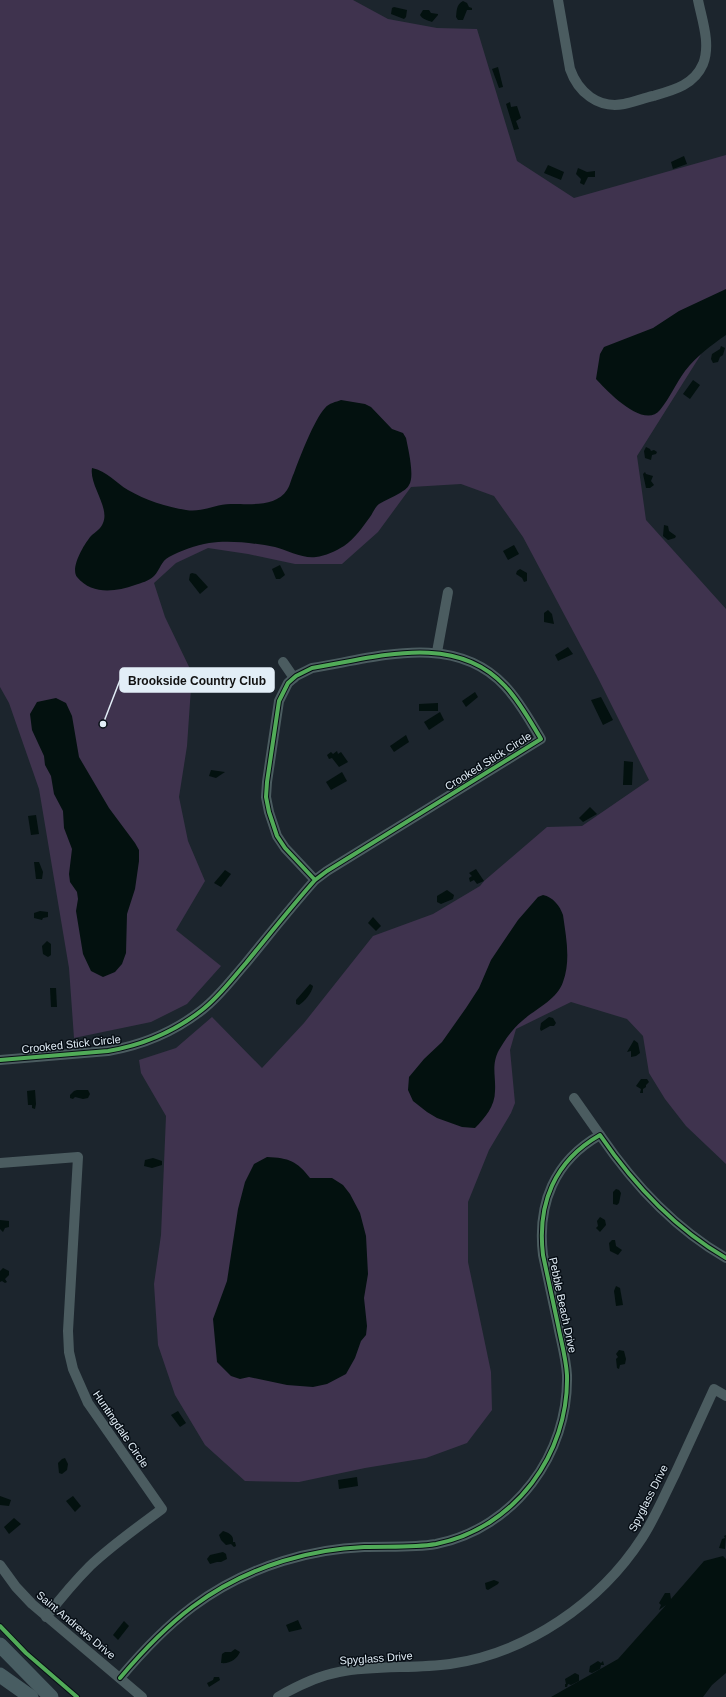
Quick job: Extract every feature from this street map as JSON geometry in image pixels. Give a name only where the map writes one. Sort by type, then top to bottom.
[{"type":"street","points":[[558,0],[570,69],[574,79],[587,95],[601,103],[612,105],[623,104],[676,89],[683,86],[695,76],[703,63],[706,43],[698,0]]},
{"type":"street","points":[[437,652],[448,592]]},
{"type":"street","name":"Crooked Stick Circle","points":[[0,1060],[108,1051],[148,1041],[169,1032],[203,1009],[220,993],[315,880],[327,871],[541,739],[515,698],[504,685],[491,674],[463,659],[437,652],[406,653],[312,668],[294,678],[285,688],[279,700],[266,797],[277,836],[292,856],[315,880]]},
{"type":"street","points":[[283,662],[294,678]]},
{"type":"street","points":[[574,1098],[617,1160],[639,1186],[663,1211],[688,1232],[726,1258]]},
{"type":"street","name":"Pebble Beach Drive","points":[[120,1678],[146,1647],[167,1626],[213,1592],[242,1577],[284,1561],[331,1550],[364,1547],[417,1546],[436,1544],[455,1539],[489,1523],[520,1498],[534,1482],[552,1451],[560,1432],[567,1392],[565,1356],[543,1255],[541,1220],[544,1205],[557,1175],[567,1161],[578,1150],[600,1135]]},
{"type":"street","name":"Huntingdale Circle","points":[[0,1163],[78,1156],[68,1331],[69,1352],[73,1369],[88,1403],[162,1509],[113,1546],[91,1566],[69,1589],[46,1617]]},
{"type":"street","name":"Spyglass Drive","points":[[278,1697],[304,1683],[338,1672],[359,1669],[423,1667],[452,1664],[477,1658],[523,1641],[566,1617],[608,1581],[637,1545],[656,1513],[714,1389],[726,1396]]},
{"type":"street","name":"Saint Andrews Drive","points":[[0,1566],[16,1587],[46,1617],[142,1697]]},
{"type":"street","points":[[0,1645],[51,1697]]},
{"type":"street","points":[[0,1675],[31,1697]]},
{"type":"shaded area","points":[[0,0],[353,0],[388,19],[437,28],[477,29],[517,161],[574,198],[726,155],[726,334],[705,348],[637,456],[646,520],[726,609],[726,1164],[686,1126],[665,1099],[649,1073],[643,1036],[627,1019],[571,1002],[516,1029],[510,1050],[515,1103],[511,1113],[489,1150],[468,1202],[468,1262],[491,1372],[492,1410],[467,1443],[426,1458],[365,1468],[299,1482],[245,1481],[205,1445],[175,1395],[158,1345],[154,1284],[161,1235],[166,1116],[141,1073],[139,1060],[176,1048],[212,1017],[262,1068],[304,1023],[373,936],[433,914],[480,886],[547,827],[582,826],[649,780],[598,678],[523,537],[494,496],[461,484],[411,487],[378,532],[342,564],[295,564],[248,554],[208,548],[176,563],[154,583],[165,617],[192,673],[187,746],[179,797],[188,841],[205,881],[176,930],[221,966],[187,1004],[151,1022],[74,1038],[69,968],[39,789],[9,703],[0,687]]},
{"type":"shaded area","points":[[463,1],[472,8],[472,10],[467,10],[463,20],[458,20],[456,17],[457,8]]},
{"type":"shaded area","points":[[394,7],[407,10],[406,17],[404,19],[391,14],[392,8]]},
{"type":"shaded area","points":[[423,10],[429,10],[431,13],[438,15],[432,22],[420,15]]},
{"type":"shaded area","points":[[498,67],[503,87],[499,88],[492,69]]},
{"type":"shaded area","points":[[510,102],[511,107],[517,106],[521,118],[516,121],[519,129],[514,130],[506,104]]},
{"type":"shaded area","points":[[684,156],[687,164],[673,169],[671,162]]},
{"type":"shaded area","points":[[548,165],[564,172],[561,180],[544,173]]},
{"type":"shaded area","points":[[578,168],[587,172],[595,171],[595,177],[588,177],[584,185],[580,183],[581,179],[576,174]]},
{"type":"shaded area","points":[[726,289],[726,335],[694,361],[682,376],[664,405],[653,415],[645,415],[636,412],[626,406],[608,392],[596,379],[600,354],[604,347],[653,328],[679,311]]},
{"type":"shaded area","points":[[721,346],[725,348],[723,355],[720,357],[718,362],[713,363],[711,359],[712,354],[720,349]]},
{"type":"shaded area","points":[[693,380],[700,385],[690,399],[683,394]]},
{"type":"shaded area","points":[[341,400],[365,404],[371,407],[392,429],[403,433],[406,438],[411,469],[411,481],[408,487],[378,505],[358,533],[344,546],[327,554],[306,557],[275,547],[259,544],[217,542],[188,548],[169,557],[164,561],[152,578],[145,582],[120,589],[97,589],[83,583],[77,577],[75,568],[79,556],[88,540],[102,525],[104,517],[102,503],[93,482],[92,468],[107,474],[128,490],[142,497],[156,503],[179,509],[192,511],[227,504],[255,504],[270,502],[282,495],[288,488],[316,421],[325,408],[328,405]]},
{"type":"shaded area","points":[[646,447],[651,451],[654,450],[657,452],[656,454],[652,455],[651,460],[645,458],[644,451]]},
{"type":"shaded area","points":[[645,472],[646,474],[653,476],[651,481],[654,485],[650,488],[646,488],[643,474]]},
{"type":"shaded area","points":[[664,525],[668,526],[669,531],[676,536],[675,538],[668,540],[663,536]]},
{"type":"shaded area","points":[[514,545],[519,554],[508,560],[503,551]]},
{"type":"shaded area","points":[[280,565],[285,575],[280,579],[276,579],[272,569]]},
{"type":"shaded area","points":[[520,569],[527,573],[527,581],[524,582],[522,578],[516,574]]},
{"type":"shaded area","points":[[190,574],[196,574],[208,587],[200,594],[189,580]]},
{"type":"shaded area","points":[[548,610],[552,614],[554,624],[544,622],[544,613]]},
{"type":"shaded area","points":[[568,647],[573,654],[558,661],[555,655]]},
{"type":"shaded area","points":[[475,692],[478,697],[466,707],[462,701]]},
{"type":"shaded area","points":[[601,697],[613,720],[603,725],[591,700]]},
{"type":"shaded area","points":[[56,698],[66,703],[72,716],[79,757],[109,808],[139,850],[135,889],[127,914],[126,953],[122,964],[115,972],[103,977],[91,971],[83,954],[76,911],[78,899],[77,892],[70,882],[69,874],[72,849],[64,828],[63,811],[54,794],[51,776],[45,765],[44,756],[32,730],[30,714],[37,702]]},
{"type":"shaded area","points":[[438,703],[438,711],[419,711],[419,704]]},
{"type":"shaded area","points":[[440,712],[444,720],[429,730],[424,722]]},
{"type":"shaded area","points":[[406,735],[409,742],[394,752],[390,746]]},
{"type":"shaded area","points":[[337,751],[338,754],[341,752],[348,762],[339,767],[332,758],[329,759],[327,755],[331,752],[333,754]]},
{"type":"shaded area","points":[[624,761],[633,762],[632,785],[623,785]]},
{"type":"shaded area","points":[[211,770],[225,772],[216,778],[209,776]]},
{"type":"shaded area","points":[[342,772],[347,781],[331,790],[326,782]]},
{"type":"shaded area","points":[[590,807],[597,814],[583,822],[579,818]]},
{"type":"shaded area","points":[[36,815],[39,834],[31,835],[28,816]]},
{"type":"shaded area","points":[[34,862],[39,862],[43,872],[42,879],[36,879]]},
{"type":"shaded area","points":[[476,869],[484,881],[477,884],[474,880],[470,882],[469,878],[472,876],[469,873]]},
{"type":"shaded area","points":[[225,870],[231,874],[221,887],[214,883]]},
{"type":"shaded area","points":[[447,890],[454,895],[453,899],[441,904],[437,902],[437,896]]},
{"type":"shaded area","points":[[543,895],[556,902],[563,915],[567,965],[563,982],[556,994],[551,999],[515,1027],[499,1050],[494,1066],[495,1096],[489,1111],[479,1124],[475,1128],[462,1127],[437,1118],[413,1101],[408,1090],[409,1077],[424,1059],[442,1042],[479,988],[491,960],[518,920],[538,897]]},
{"type":"shaded area","points":[[40,911],[48,912],[48,917],[43,918],[42,920],[34,918],[34,913]]},
{"type":"shaded area","points":[[373,917],[381,926],[376,931],[368,923]]},
{"type":"shaded area","points":[[47,941],[51,944],[51,955],[48,957],[43,954],[42,946]]},
{"type":"shaded area","points":[[310,984],[313,986],[305,1000],[299,1005],[296,1004],[296,1000]]},
{"type":"shaded area","points":[[50,988],[56,988],[57,1007],[51,1007]]},
{"type":"shaded area","points":[[549,1017],[553,1018],[556,1023],[554,1026],[550,1026],[541,1031],[541,1023]]},
{"type":"shaded area","points":[[634,1040],[638,1043],[640,1053],[631,1057],[631,1051],[627,1052]]},
{"type":"shaded area","points":[[641,1079],[647,1079],[649,1082],[643,1089],[643,1093],[640,1093],[641,1089],[636,1086]]},
{"type":"shaded area","points":[[35,1090],[35,1109],[32,1108],[32,1105],[28,1105],[27,1091]]},
{"type":"shaded area","points":[[77,1090],[88,1090],[90,1094],[88,1098],[70,1098],[70,1095]]},
{"type":"shaded area","points":[[267,1157],[281,1158],[292,1162],[301,1168],[310,1178],[332,1178],[343,1185],[350,1194],[360,1213],[366,1236],[368,1274],[364,1298],[367,1326],[366,1335],[361,1341],[355,1358],[346,1374],[327,1384],[313,1387],[287,1385],[249,1377],[240,1379],[231,1376],[217,1362],[213,1319],[227,1281],[238,1209],[245,1182],[254,1164]]},
{"type":"shaded area","points":[[153,1158],[162,1161],[162,1165],[152,1168],[144,1166],[145,1160]]},
{"type":"shaded area","points":[[616,1189],[621,1193],[619,1203],[617,1205],[613,1204],[613,1192]]},
{"type":"shaded area","points":[[600,1217],[605,1220],[606,1225],[600,1232],[596,1228],[598,1226],[597,1221]]},
{"type":"shaded area","points":[[0,1220],[9,1221],[9,1227],[5,1228],[3,1232],[0,1229]]},
{"type":"shaded area","points":[[612,1240],[615,1240],[616,1246],[622,1250],[618,1255],[610,1251],[609,1243]]},
{"type":"shaded area","points":[[3,1268],[9,1271],[9,1275],[5,1279],[7,1282],[5,1283],[2,1281],[0,1282],[0,1271]]},
{"type":"shaded area","points":[[616,1286],[620,1288],[623,1305],[616,1306],[614,1291]]},
{"type":"shaded area","points":[[619,1350],[624,1351],[626,1359],[625,1364],[620,1365],[619,1369],[617,1368],[616,1359],[618,1357],[616,1354]]},
{"type":"shaded area","points":[[178,1411],[186,1423],[180,1427],[171,1415]]},
{"type":"shaded area","points":[[65,1458],[68,1464],[67,1470],[62,1474],[59,1473],[58,1463]]},
{"type":"shaded area","points":[[357,1477],[358,1486],[339,1489],[338,1480]]},
{"type":"shaded area","points":[[0,1496],[11,1500],[9,1506],[0,1505]]},
{"type":"shaded area","points":[[73,1496],[81,1506],[75,1512],[66,1501]]},
{"type":"shaded area","points":[[14,1518],[21,1524],[9,1534],[4,1527]]},
{"type":"shaded area","points":[[223,1531],[232,1536],[233,1542],[235,1542],[236,1546],[234,1547],[231,1544],[226,1545],[221,1540],[219,1535]]},
{"type":"shaded area","points":[[726,1535],[725,1549],[719,1548],[722,1539],[725,1538],[724,1536]]},
{"type":"shaded area","points":[[223,1552],[226,1554],[227,1559],[210,1564],[207,1559],[210,1555]]},
{"type":"shaded area","points":[[723,1556],[726,1559],[726,1673],[712,1685],[703,1697],[551,1697],[618,1659],[666,1605],[659,1610],[661,1605],[659,1603],[665,1593],[670,1593],[671,1599],[704,1561]]},
{"type":"shaded area","points":[[494,1580],[499,1582],[498,1584],[488,1590],[486,1589],[485,1583]]},
{"type":"shaded area","points":[[298,1620],[302,1629],[289,1632],[286,1625]]},
{"type":"shaded area","points":[[124,1621],[129,1626],[118,1640],[113,1635]]},
{"type":"shaded area","points":[[235,1649],[240,1652],[235,1659],[227,1663],[221,1663],[222,1654],[225,1652],[231,1652]]},
{"type":"shaded area","points":[[598,1661],[601,1663],[603,1661],[604,1665],[601,1665],[600,1669],[592,1673],[589,1672],[590,1666]]},
{"type":"shaded area","points":[[575,1673],[579,1675],[579,1681],[571,1685],[568,1684],[567,1687],[565,1687],[565,1679]]},
{"type":"shaded area","points":[[214,1677],[219,1677],[220,1680],[209,1687],[207,1683],[213,1680]]},
{"type":"cycle path","points":[[0,1060],[108,1051],[134,1045],[169,1031],[202,1010],[225,988],[315,880],[327,871],[541,739],[520,705],[505,686],[485,669],[462,659],[438,653],[387,655],[312,668],[296,676],[288,683],[279,701],[266,797],[277,836],[285,848],[315,880]]},
{"type":"cycle path","points":[[120,1678],[155,1639],[174,1622],[192,1607],[234,1581],[283,1561],[313,1553],[354,1548],[436,1544],[464,1535],[490,1522],[513,1504],[532,1483],[547,1459],[558,1432],[565,1404],[567,1375],[566,1362],[543,1255],[543,1218],[546,1201],[560,1171],[584,1146],[600,1135],[627,1171],[656,1204],[689,1233],[726,1258]]},
{"type":"cycle path","points":[[0,1626],[26,1653],[77,1697]]},
{"type":"place","name":"Brookside Country Club","points":[[103,724]]}]
